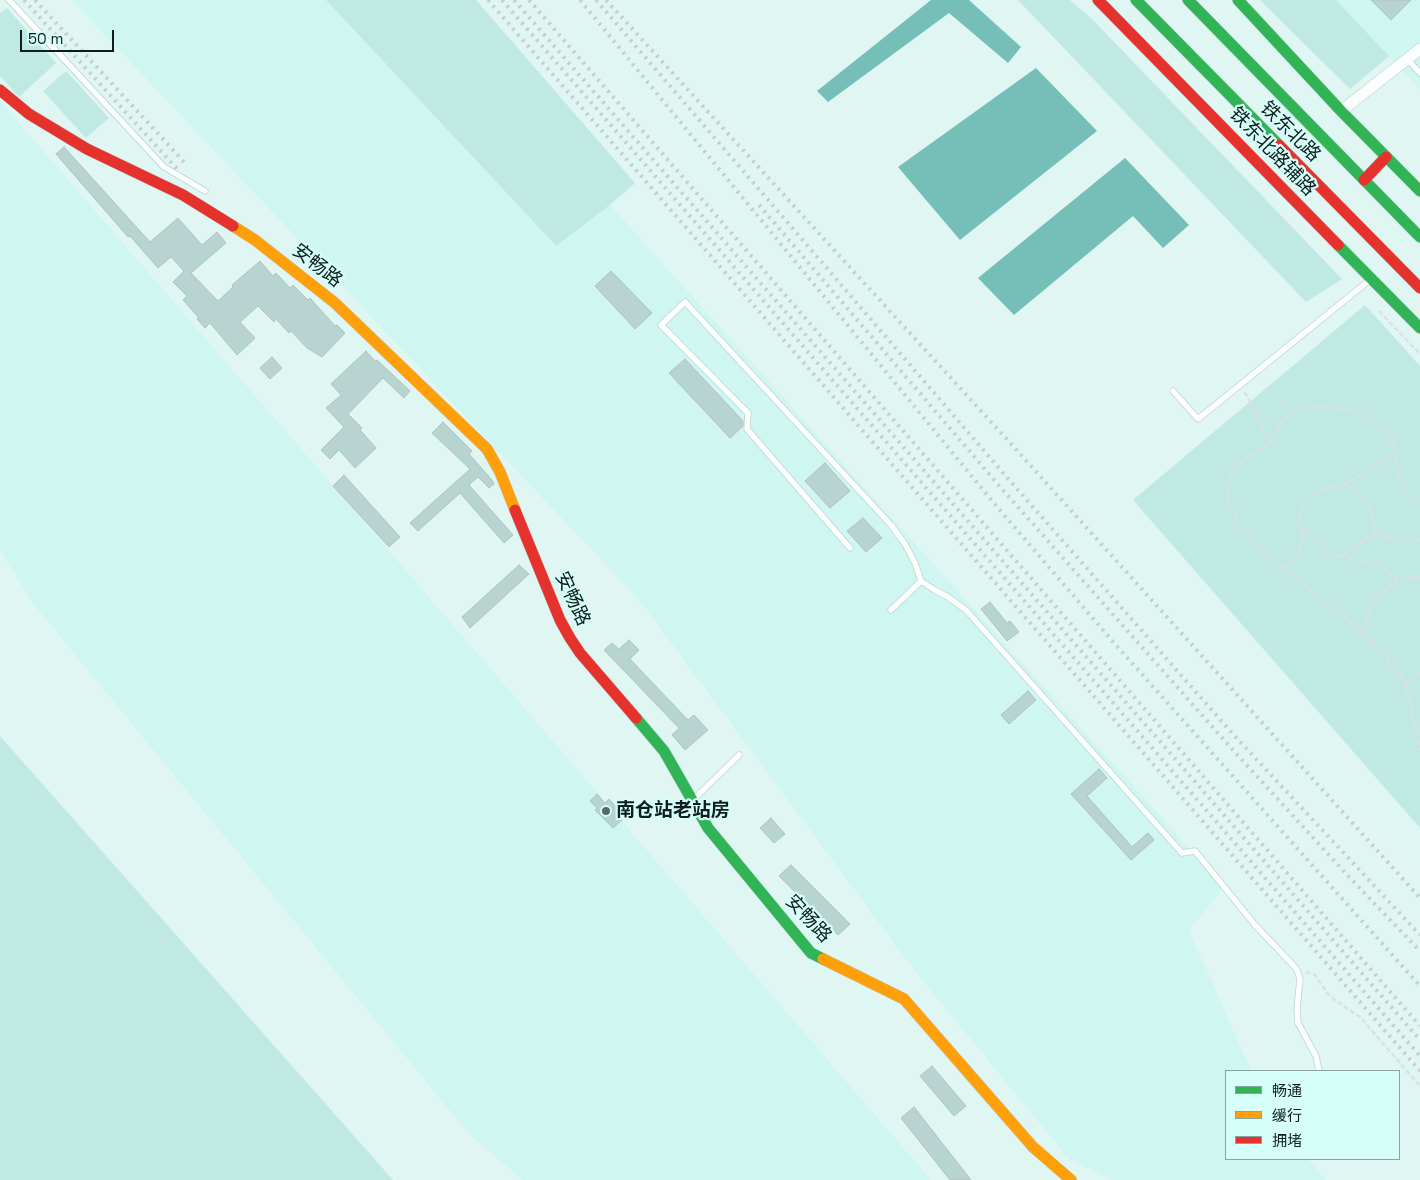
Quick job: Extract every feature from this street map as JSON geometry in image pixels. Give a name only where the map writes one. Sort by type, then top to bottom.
[{"type":"main road","name":"铁东北路辅路","points":[[1098,0],[1420,328]]},
{"type":"main road","name":"铁东北路","points":[[1136,0],[1420,288]]},
{"type":"main road","name":"铁东北路","points":[[1188,0],[1420,237]]},
{"type":"main road","points":[[1196,0],[1209,21]]},
{"type":"main road","points":[[1238,0],[1341,111],[1420,191]]},
{"type":"main road","name":"安畅路","points":[[0,90],[29,114],[78,144],[183,195],[269,251],[335,303],[487,449],[500,472],[553,602],[570,638],[580,653],[664,751],[708,828],[811,953],[904,999],[1033,1148],[1071,1180]]},
{"type":"main road","points":[[1364,180],[1386,157]]},
{"type":"street","points":[[1341,111],[1420,49]]},
{"type":"lane","points":[[9,0],[164,167],[205,191]]},
{"type":"lane","points":[[1407,59],[1420,73]]},
{"type":"lane","points":[[1173,391],[1198,419],[1372,279]]},
{"type":"lane","points":[[850,548],[748,428],[748,413],[661,325],[685,302],[891,526],[905,544],[916,563],[921,581],[966,610],[1182,853],[1196,851],[1255,925],[1295,968],[1300,982],[1297,1019],[1300,1029],[1316,1056],[1319,1070]]},
{"type":"lane","points":[[890,610],[921,581]]},
{"type":"lane","points":[[692,801],[739,755]]},
{"type":"path","points":[[1379,311],[1420,354]]},
{"type":"path","points":[[1242,384],[1270,444]]},
{"type":"path","points":[[1420,504],[1409,495],[1398,476],[1394,443],[1386,430],[1356,411],[1334,407],[1313,406],[1294,413],[1280,424],[1270,444],[1248,457],[1232,470],[1228,489],[1228,500],[1234,514],[1243,528],[1267,554],[1362,632],[1384,653],[1405,684],[1420,750]]},
{"type":"path","points":[[1282,567],[1293,559],[1303,542],[1300,516],[1303,502],[1315,491],[1345,484],[1379,462],[1396,454]]},
{"type":"path","points":[[1341,557],[1375,533],[1376,525],[1370,508],[1358,493],[1354,479]]},
{"type":"path","points":[[1300,527],[1308,530],[1318,538],[1324,549],[1331,554],[1369,562],[1388,570],[1397,583]]},
{"type":"path","points":[[1375,533],[1393,539],[1410,538],[1420,541]]},
{"type":"path","points":[[1362,632],[1379,595],[1404,578],[1420,577]]},
{"type":"path","points":[[1405,684],[1420,674]]},
{"type":"path","points":[[1295,968],[1315,975],[1328,994],[1360,1016],[1420,1086]]},
{"type":"shaded area","points":[[72,0],[326,0],[555,246],[610,205],[1224,887],[1189,930],[1251,1070],[1225,1070],[1225,1160],[1309,1160],[1326,1180],[1113,1180],[1069,1159],[915,971],[640,601]]},
{"type":"shaded area","points":[[326,0],[476,0],[635,183],[610,205],[556,246]]},
{"type":"shaded area","points":[[1018,0],[1070,0],[1093,20],[1342,279],[1306,302]]},
{"type":"shaded area","points":[[1260,0],[1336,0],[1389,56],[1350,89]]},
{"type":"shaded area","points":[[1336,0],[1420,0],[1420,89],[1389,56]]},
{"type":"shaded area","points":[[7,8],[56,63],[19,97],[0,76],[0,13]]},
{"type":"shaded area","points":[[66,71],[109,118],[86,138],[43,91]]},
{"type":"shaded area","points":[[0,101],[931,1180],[523,1180],[470,1135],[36,607],[0,551]]},
{"type":"shaded area","points":[[1365,305],[1420,366],[1420,828],[1133,500]]},
{"type":"shaded area","points":[[0,736],[393,1180],[0,1180]]},
{"type":"water","points":[[931,0],[969,0],[1021,47],[1008,63],[949,13],[828,102],[817,91]]},
{"type":"water","points":[[1036,68],[1097,131],[960,240],[898,167]]},
{"type":"water","points":[[1125,158],[1189,225],[1163,248],[1133,216],[1014,315],[978,278]]},
{"type":"building","points":[[1371,0],[1411,0],[1391,20]]},
{"type":"building","points":[[64,147],[150,242],[178,218],[202,245],[217,232],[226,243],[191,273],[218,301],[233,287],[232,285],[260,261],[273,276],[276,273],[290,288],[293,285],[308,300],[310,298],[335,326],[337,325],[345,333],[322,357],[307,348],[276,319],[274,322],[258,306],[240,322],[255,338],[237,355],[210,323],[205,328],[183,300],[187,296],[173,282],[184,271],[171,257],[158,268],[130,236],[128,237],[56,154]]},
{"type":"building","points":[[611,271],[652,313],[635,329],[595,286]]},
{"type":"building","points":[[366,351],[410,391],[404,398],[383,378],[348,414],[362,428],[360,430],[376,448],[355,468],[339,450],[330,459],[321,450],[344,427],[326,408],[341,395],[331,384]]},
{"type":"building","points":[[272,357],[282,368],[270,379],[260,368]]},
{"type":"building","points":[[685,359],[743,421],[743,426],[730,438],[669,373]]},
{"type":"building","points":[[443,422],[472,451],[469,454],[492,480],[494,484],[489,488],[478,477],[469,485],[513,535],[504,543],[460,493],[418,531],[410,523],[470,469],[432,433]]},
{"type":"building","points":[[825,463],[850,491],[830,508],[805,481]]},
{"type":"building","points":[[344,475],[400,537],[389,547],[333,486]]},
{"type":"building","points":[[863,518],[882,538],[866,552],[847,531]]},
{"type":"building","points":[[519,565],[529,574],[470,628],[462,617]]},
{"type":"building","points":[[990,602],[1007,623],[1010,621],[1019,632],[1007,641],[981,609]]},
{"type":"building","points":[[629,640],[639,650],[630,659],[688,720],[694,715],[708,730],[685,750],[672,735],[679,728],[604,650],[612,643],[619,649]]},
{"type":"building","points":[[1028,691],[1036,700],[1009,724],[1001,715]]},
{"type":"building","points":[[1099,769],[1107,778],[1087,796],[1132,847],[1148,833],[1154,840],[1131,860],[1071,794]]},
{"type":"building","name":"南仓站老站房","points":[[597,794],[605,803],[609,799],[618,809],[615,812],[622,820],[613,828],[595,810],[597,808],[590,801]]},
{"type":"building","points":[[771,818],[785,834],[774,843],[760,828]]},
{"type":"building","points":[[791,865],[850,924],[838,935],[779,876]]},
{"type":"building","points":[[932,1066],[966,1106],[954,1116],[920,1076]]},
{"type":"building","points":[[914,1107],[971,1180],[950,1180],[901,1118]]},
{"type":"railway","points":[[24,0],[178,170]]},
{"type":"railway","points":[[35,0],[186,164]]},
{"type":"railway","points":[[488,0],[1420,1071]]},
{"type":"railway","points":[[502,0],[1420,1056]]},
{"type":"railway","points":[[514,0],[1420,1040]]},
{"type":"railway","points":[[529,0],[1420,1026]]},
{"type":"railway","points":[[580,0],[998,508],[1115,644],[1420,986]]},
{"type":"railway","points":[[596,0],[1010,481],[1232,733],[1420,935]]},
{"type":"railway","points":[[606,0],[1013,446],[1420,898]]},
{"type":"railway","points":[[759,205],[995,481],[1232,749],[1349,877],[1420,951]]},
{"type":"traffic: fast","points":[[1136,0],[1279,145]]},
{"type":"traffic: fast","points":[[1188,0],[1420,237]]},
{"type":"traffic: fast","points":[[1238,0],[1341,111],[1420,191]]},
{"type":"traffic: fast","points":[[1338,245],[1420,328]]},
{"type":"traffic: fast","points":[[636,718],[664,751],[708,828],[811,953],[823,959]]},
{"type":"traffic: slow","points":[[233,226],[255,240],[335,303],[487,449],[500,472],[515,510]]},
{"type":"traffic: slow","points":[[823,959],[904,999],[1033,1147],[1071,1180]]},
{"type":"traffic: jam","points":[[1098,0],[1338,245]]},
{"type":"traffic: jam","points":[[0,90],[29,114],[87,149],[183,195],[233,226]]},
{"type":"traffic: jam","points":[[1279,145],[1420,288]]},
{"type":"traffic: jam","points":[[1364,180],[1386,157]]},
{"type":"traffic: jam","points":[[515,510],[560,620],[570,638],[580,653],[636,718]]},
{"type":"place","name":"南仓站老站房","points":[[606,811]]}]
